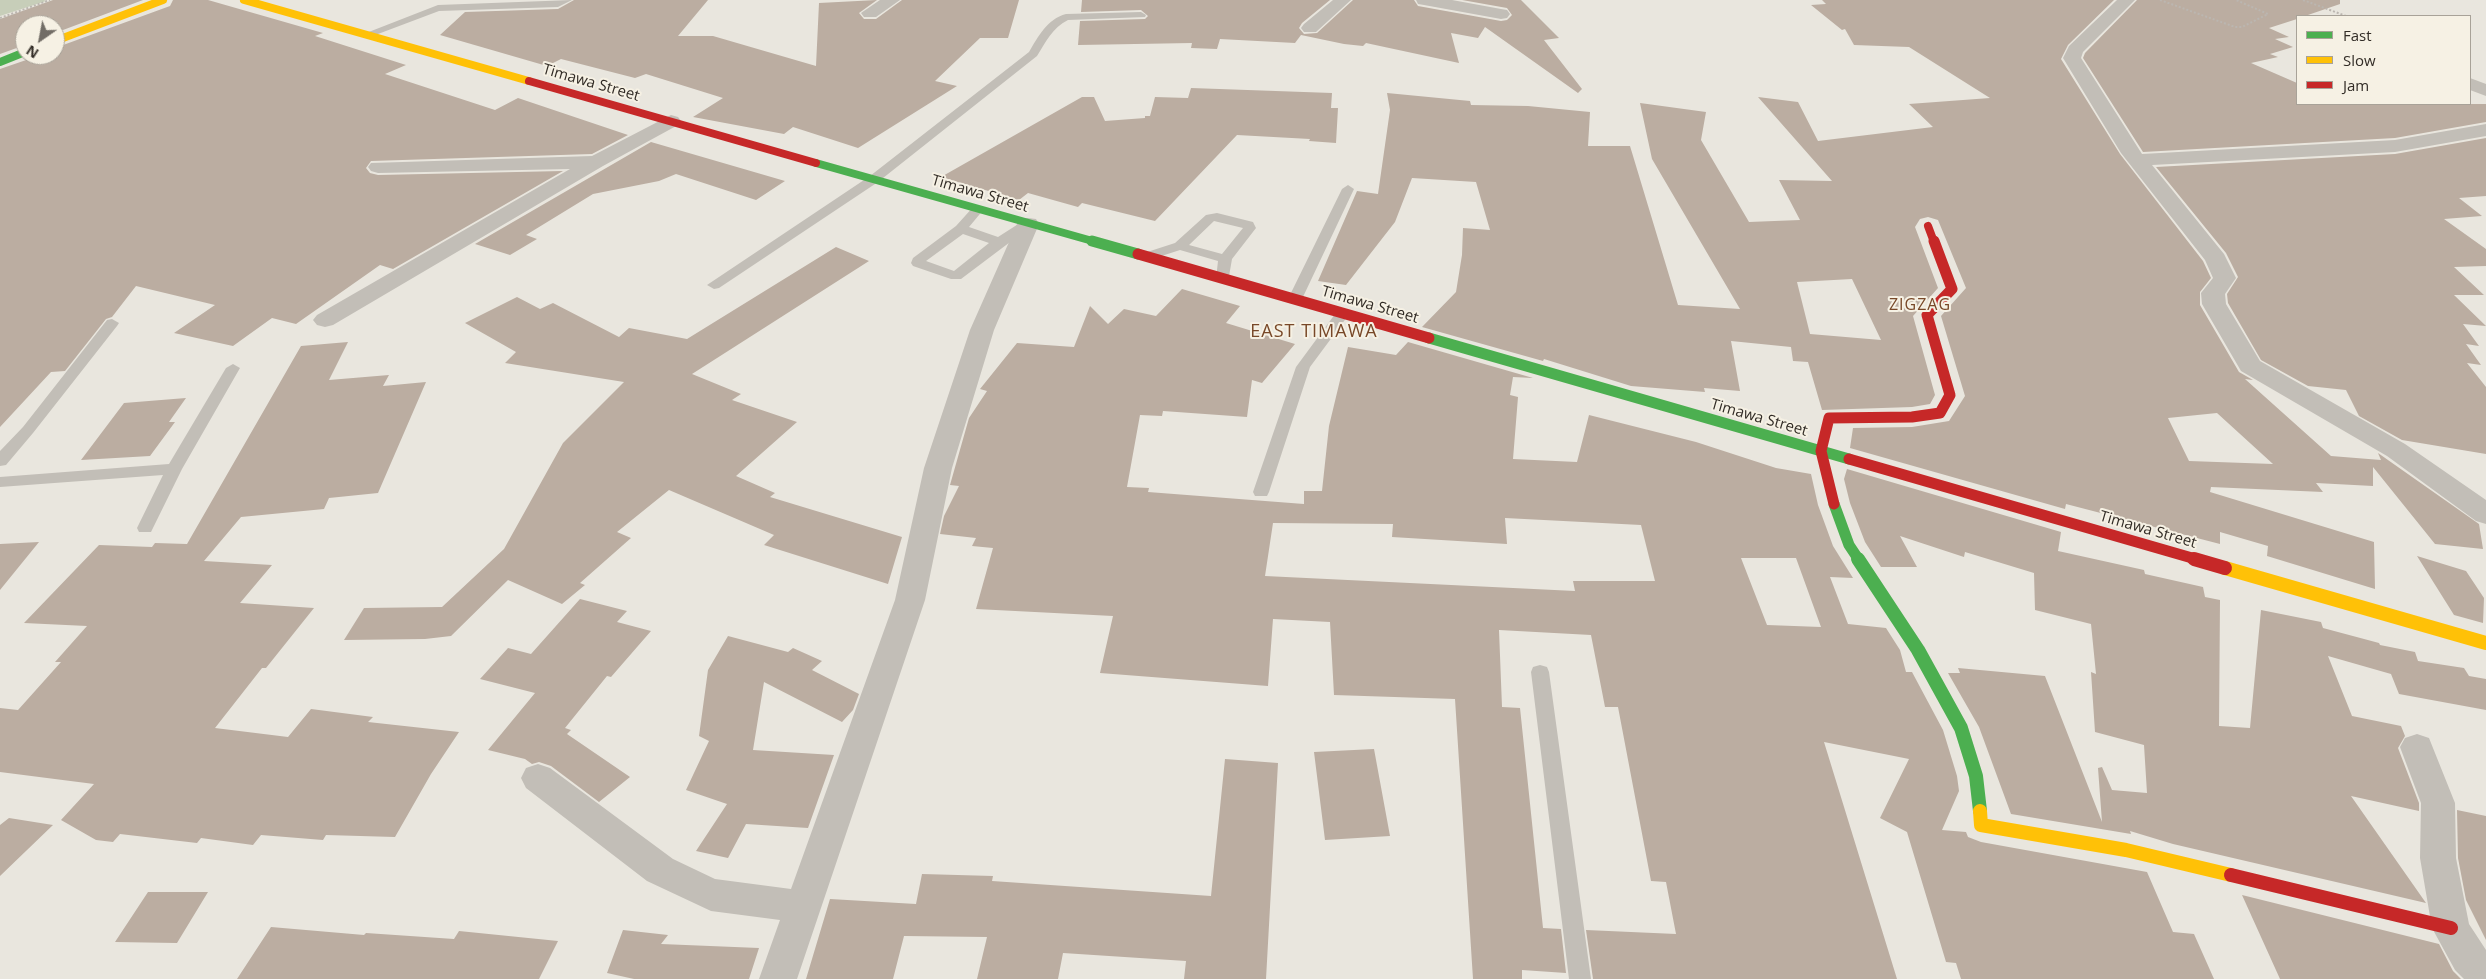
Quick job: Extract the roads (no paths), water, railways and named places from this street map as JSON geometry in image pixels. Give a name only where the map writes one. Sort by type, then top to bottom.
[{"type":"street","points":[[65,25],[134,0]]},
{"type":"street","points":[[65,37],[162,0]]},
{"type":"street","name":"Timawa Street","points":[[244,0],[1295,299],[2486,643]]},
{"type":"street","points":[[870,13],[892,0]]},
{"type":"street","points":[[1310,28],[1343,0]]},
{"type":"street","points":[[1424,0],[1502,14]]},
{"type":"street","points":[[2127,0],[2075,50],[2072,58],[2136,160],[2216,259],[2225,278],[2213,293],[2214,304],[2250,366],[2396,450],[2486,514]]},
{"type":"street","points":[[78,20],[95,26]]},
{"type":"street","points":[[0,49],[15,44]]},
{"type":"street","points":[[0,62],[15,56]]},
{"type":"street","points":[[2471,84],[2486,90]]},
{"type":"street","points":[[325,320],[596,162],[671,121]]},
{"type":"street","points":[[2136,160],[2395,146],[2486,130]]},
{"type":"street","points":[[378,167],[596,162]]},
{"type":"street","points":[[778,979],[910,600],[938,468],[982,330],[1028,224]]},
{"type":"street","points":[[1928,226],[1952,289],[1927,315],[1950,395],[1940,413],[1912,417],[1828,418],[1821,451],[1834,504],[1849,545],[1918,650],[1961,728],[1976,776],[1981,825],[2126,850],[2451,928]]},
{"type":"street","points":[[2417,747],[2438,803],[2438,858],[2451,928],[2468,958],[2486,975]]},
{"type":"street","points":[[538,778],[660,870],[711,895],[803,907]]},
{"type":"lane","points":[[366,35],[438,8],[558,4],[567,0]]},
{"type":"lane","points":[[714,285],[874,180],[1034,54],[1050,26],[1066,17],[1141,14]]},
{"type":"lane","points":[[1295,299],[1348,189]]},
{"type":"lane","points":[[978,209],[961,229],[918,261],[918,263],[956,276],[999,242],[1028,224]]},
{"type":"lane","points":[[1146,257],[1180,246],[1210,218],[1217,217],[1248,225],[1250,228],[1225,259],[1223,279]]},
{"type":"lane","points":[[961,229],[999,242]]},
{"type":"lane","points":[[1180,246],[1225,259]]},
{"type":"lane","points":[[1261,492],[1303,367],[1342,313]]},
{"type":"lane","points":[[0,461],[28,430],[112,323]]},
{"type":"lane","points":[[145,528],[174,469],[233,368]]},
{"type":"lane","points":[[0,482],[174,469]]},
{"type":"lane","points":[[1540,672],[1580,979]]},
{"type":"district","name":"ZIGZAG","points":[[1920,305]]},
{"type":"district","name":"EAST TIMAWA","points":[[1314,332]]}]
